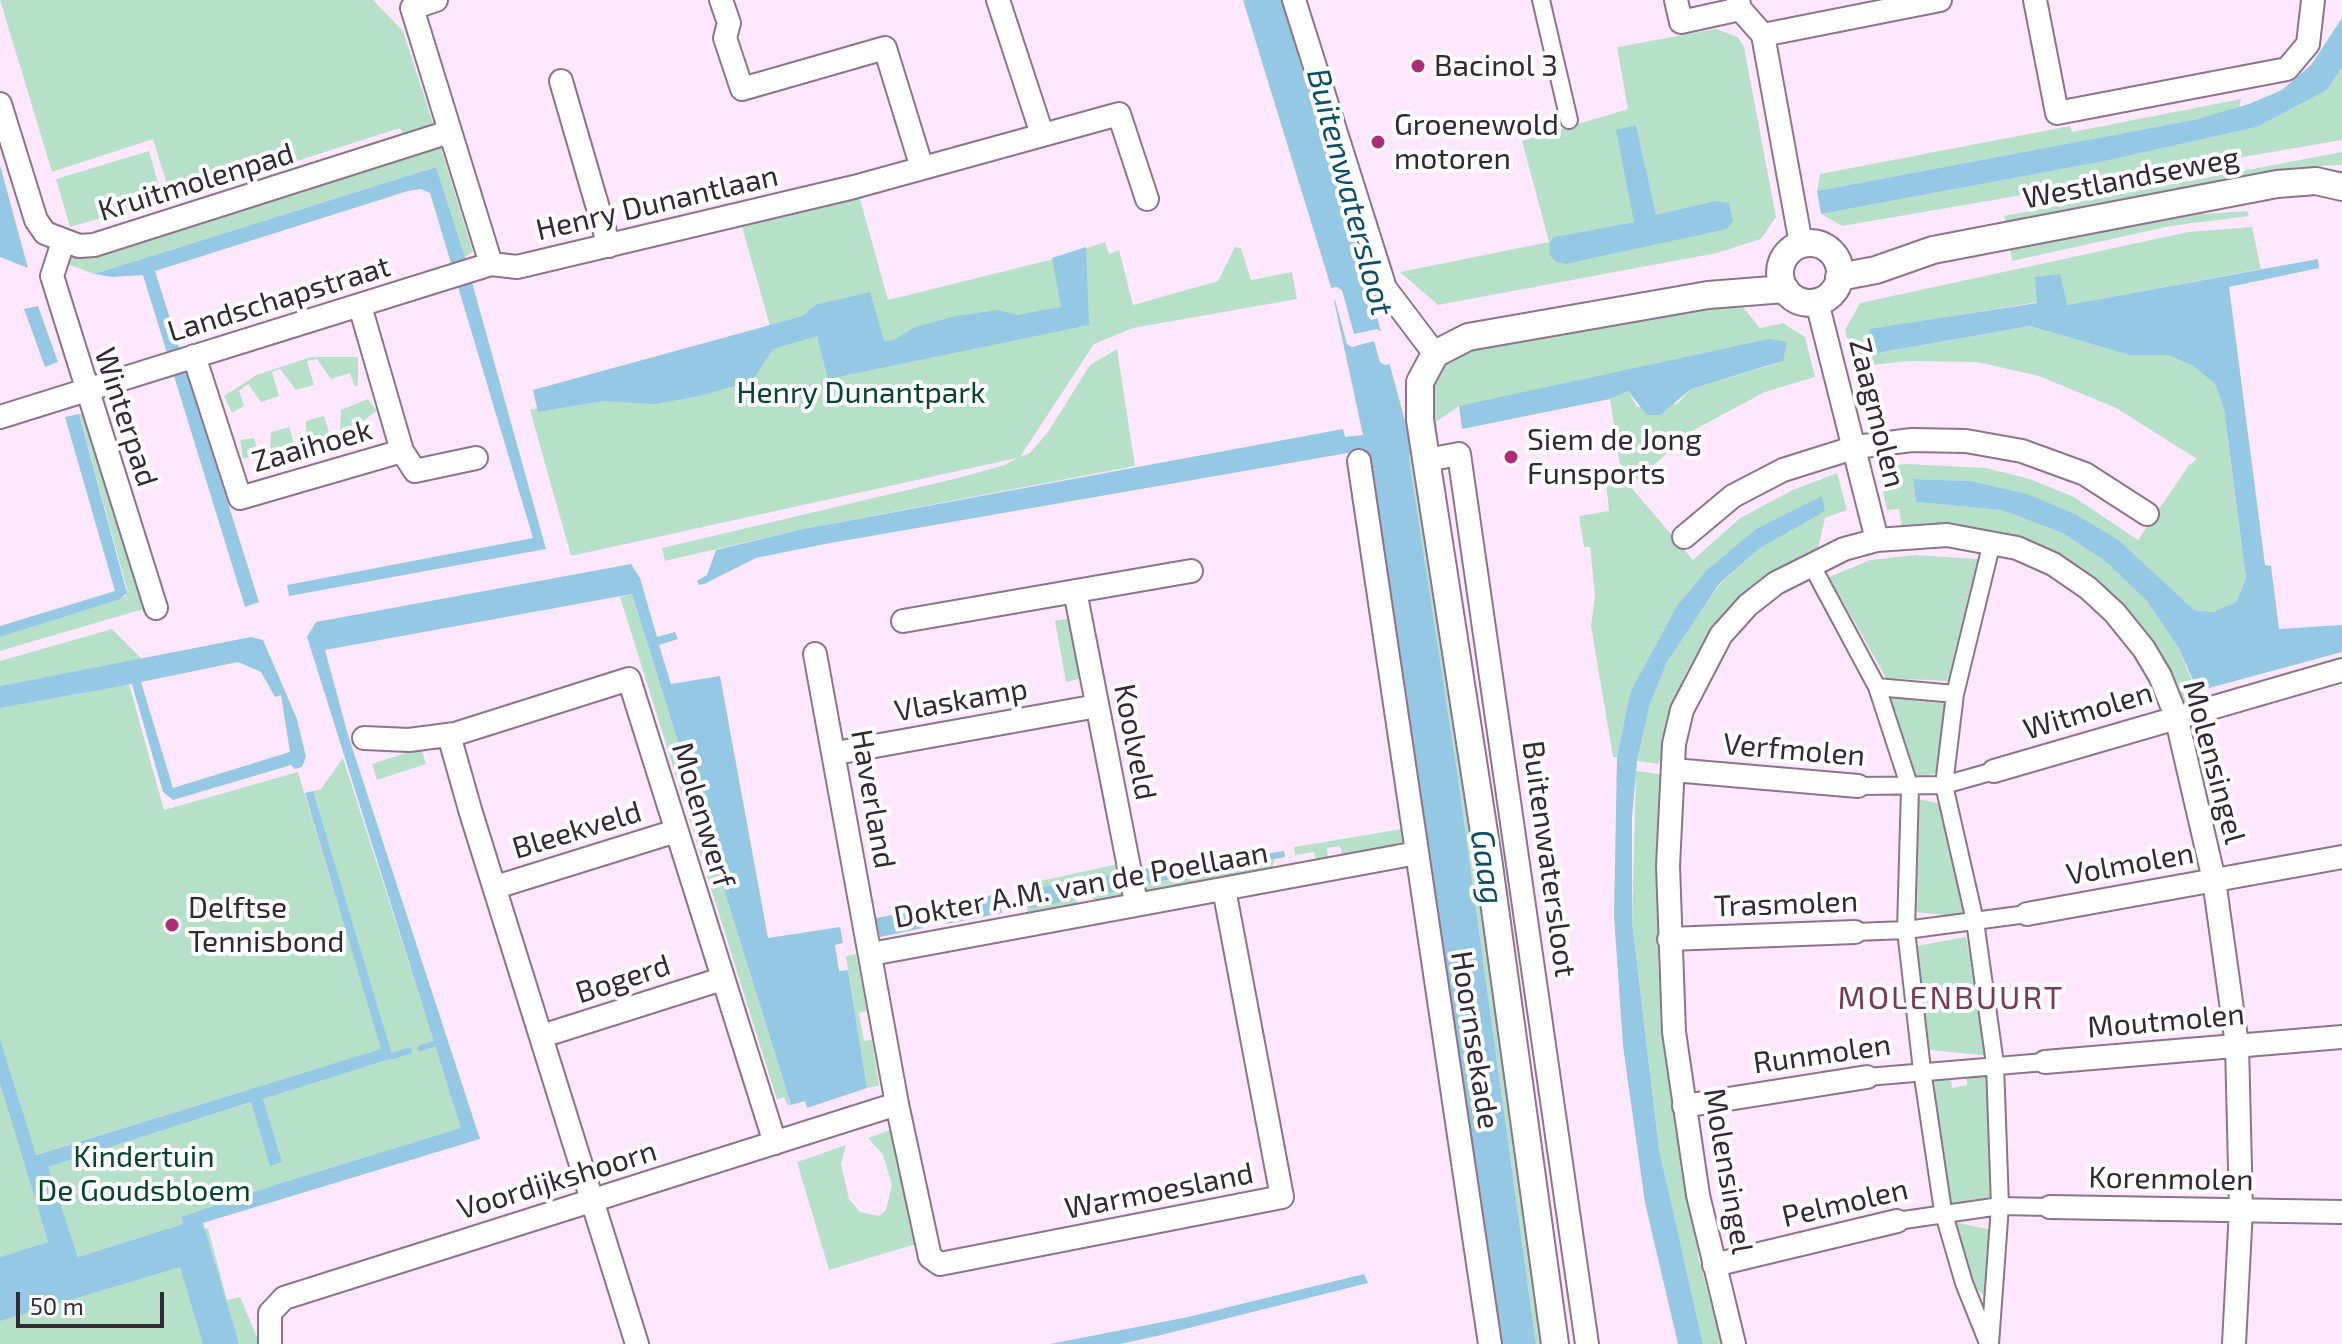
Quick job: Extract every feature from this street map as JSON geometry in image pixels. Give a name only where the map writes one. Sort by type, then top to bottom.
[{"type":"street","points":[[436,0],[405,4],[449,132],[472,270]]},
{"type":"street","points":[[721,0],[729,23],[725,38],[742,89],[885,48],[922,168]]},
{"type":"street","points":[[998,0],[1042,134]]},
{"type":"street","points":[[1294,0],[1385,288],[1430,361],[1468,337],[1782,280]]},
{"type":"street","points":[[1541,0],[1569,120]]},
{"type":"street","points":[[1676,0],[1681,22],[1739,5],[1763,35],[1801,244]]},
{"type":"street","points":[[2035,0],[2057,113],[2287,69],[2308,44],[2313,0]]},
{"type":"street","points":[[1763,35],[1928,1]]},
{"type":"street","points":[[561,81],[609,246]]},
{"type":"street","name":"Kruitmolenpad","points":[[0,104],[36,220],[45,233],[63,242],[94,245],[449,132]]},
{"type":"street","name":"Henry Dunantlaan","points":[[472,270],[517,267],[609,246],[922,168],[1119,114],[1147,199]]},
{"type":"street","name":"Westlandseweg","points":[[1838,269],[1876,270],[1933,250],[2277,184],[2316,181],[2342,187]]},
{"type":"street","name":"Winterpad","points":[[63,242],[52,276],[156,608]]},
{"type":"street","points":[[1801,244],[1818,244],[1838,269],[1830,295],[1817,302],[1799,301],[1782,280],[1788,252],[1801,244]]},
{"type":"street","name":"Landschapstraat","points":[[0,417],[472,270]]},
{"type":"street","name":"Zaagmolen","points":[[1817,302],[1877,540]]},
{"type":"street","name":"Zaaihoek","points":[[360,306],[402,451],[415,471],[476,458]]},
{"type":"street","name":"Zaaihoek","points":[[190,358],[240,498],[402,451]]},
{"type":"street","name":"Buitenwatersloot","points":[[1430,361],[1418,395],[1420,420],[1486,843],[1555,1344]]},
{"type":"street","points":[[1684,537],[1733,496],[1783,470],[1856,447],[1912,440],[1953,441],[2022,451],[2085,474],[2147,514]]},
{"type":"street","name":"Buitenwatersloot","points":[[1426,454],[1459,454],[1587,1344]]},
{"type":"street","name":"Hoornsekade","points":[[1359,461],[1417,834],[1417,853],[1490,1344]]},
{"type":"street","name":"Molensingel","points":[[1734,1344],[1698,1195],[1684,1106],[1669,939],[1674,744],[1682,710],[1721,635],[1748,605],[1776,583],[1811,564],[1877,540],[1947,535],[1992,542],[2053,564],[2088,588],[2115,613],[2144,649],[2160,676],[2176,716],[2214,880],[2237,1045],[2241,1209],[2234,1344]]},
{"type":"street","points":[[1989,1344],[2000,1206],[1995,1064],[1975,921],[1944,785],[1955,694],[1992,542]]},
{"type":"street","points":[[1811,564],[1877,687],[1910,788],[1906,930],[1922,1070],[1943,1211],[1964,1283],[1989,1344]]},
{"type":"street","points":[[903,621],[1191,571]]},
{"type":"street","name":"Koolveld","points":[[1075,591],[1136,903]]},
{"type":"street","name":"Haverland","points":[[815,654],[836,753],[871,954]]},
{"type":"street","name":"Witmolen","points":[[1910,788],[1944,785],[2342,670]]},
{"type":"street","name":"Molenwerf","points":[[364,738],[409,740],[455,734],[629,679],[775,1143]]},
{"type":"street","points":[[1877,687],[1955,694]]},
{"type":"street","name":"Vlaskamp","points":[[836,753],[1097,706]]},
{"type":"street","points":[[455,734],[450,739],[637,1344]]},
{"type":"street","name":"Verfmolen","points":[[1673,770],[1910,788]]},
{"type":"street","name":"Bleekveld","points":[[496,887],[676,831]]},
{"type":"street","name":"Dokter A.M. van de Poellaan","points":[[930,1257],[897,1104],[871,954],[1417,853]]},
{"type":"street","name":"Volmolen","points":[[1975,921],[2342,857]]},
{"type":"street","name":"Warmoesland","points":[[930,1257],[940,1264],[1282,1197],[1224,889]]},
{"type":"street","name":"Trasmolen","points":[[1669,939],[1906,930],[1975,921]]},
{"type":"street","name":"Bogerd","points":[[542,1036],[722,979]]},
{"type":"street","name":"Moutmolen","points":[[1995,1064],[2342,1037]]},
{"type":"street","name":"Runmolen","points":[[1684,1106],[1867,1077],[1995,1064]]},
{"type":"street","name":"Voordijkshoorn","points":[[270,1344],[270,1313],[284,1298],[897,1104]]},
{"type":"street","name":"Korenmolen","points":[[1943,1211],[2000,1206],[2342,1212]]},
{"type":"street","name":"Pelmolen","points":[[1714,1265],[1943,1211]]},
{"type":"street","points":[[1551,1310],[1582,1306]]},
{"type":"green space","points":[[0,0],[373,0],[403,31],[435,129],[404,139],[400,128],[172,201],[153,139],[52,172]]},
{"type":"green space","points":[[1716,29],[1738,37],[1744,47],[1776,217],[1761,239],[1717,253],[1438,305],[1400,272],[1549,242],[1522,141],[1628,109],[1617,47]],"holes":[[[1636,125],[1656,216],[1715,201],[1549,254],[1555,237],[1634,222]]]},
{"type":"green space","points":[[2342,67],[2342,140],[1842,226],[1821,214],[2105,161],[2257,127],[2327,90]]},
{"type":"green space","points":[[2241,99],[2239,110],[2198,119],[1817,191],[1820,174],[2070,126],[2072,132]]},
{"type":"green space","points":[[440,145],[473,252],[465,257],[436,167],[94,274],[67,264],[71,258],[140,240]]},
{"type":"green space","points":[[149,151],[163,200],[70,227],[56,179]]},
{"type":"green space","points":[[2342,152],[2342,165],[2297,167],[2006,223],[2004,216]]},
{"type":"green space","name":"Henry Dunantpark","points":[[859,195],[888,300],[1054,259],[1105,242],[1109,254],[1119,250],[1133,305],[1218,281],[1235,247],[1241,248],[1251,280],[1292,272],[1297,299],[1133,328],[1094,344],[1020,457],[1030,453],[1048,432],[1090,365],[1117,349],[1135,466],[803,529],[665,561],[662,548],[954,479],[1005,465],[1017,458],[571,556],[530,410],[776,347],[742,227]]},
{"type":"green space","points":[[2247,211],[2249,216],[2171,226],[2012,261],[2010,249],[2172,216]]},
{"type":"green space","points":[[2252,227],[2261,269],[2067,305],[2036,277],[2038,302],[1869,330],[1873,354],[2030,326],[2129,355],[2168,355],[2193,366],[2215,384],[2224,409],[2246,578],[2236,602],[2213,612],[2194,610],[2120,541],[1970,481],[1913,479],[1916,502],[2002,510],[2062,533],[2105,561],[2146,600],[2178,647],[2201,703],[2186,707],[2178,702],[2122,610],[1953,526],[1902,526],[1899,509],[1887,510],[1879,475],[1882,466],[1906,464],[1986,468],[2030,479],[2074,497],[2138,540],[2189,465],[2197,459],[2116,408],[2039,376],[1977,362],[1908,361],[1854,367],[1845,330],[1860,303],[2188,232]]},
{"type":"green space","points":[[1739,302],[1760,328],[1783,323],[1805,337],[1815,377],[1765,392],[1692,431],[1630,486],[1693,560],[1740,518],[1793,490],[1837,473],[1847,510],[1825,518],[1818,548],[1770,574],[1733,605],[1708,635],[1688,669],[1673,703],[1659,764],[1637,761],[1650,704],[1667,662],[1691,625],[1720,584],[1760,548],[1790,529],[1821,497],[1756,529],[1630,693],[1617,757],[1613,757],[1591,626],[1595,595],[1590,547],[1584,547],[1579,516],[1609,511],[1606,482],[1622,480],[1610,399],[1628,391],[1637,407],[1677,404],[1691,389],[1782,362],[1459,406],[1436,422],[1431,422],[1431,388],[1438,368],[1464,345]]},
{"type":"green space","points":[[311,357],[358,357],[358,385],[355,387],[350,373],[331,379],[317,359],[307,361],[314,385],[296,390],[280,369],[272,372],[279,396],[261,402],[248,384],[239,391],[244,406],[232,413],[224,396],[257,375]]},
{"type":"green space","points":[[368,399],[377,411],[336,440],[306,449],[306,421],[324,416],[331,439],[340,435],[341,410]]},
{"type":"green space","points":[[88,411],[147,608],[0,651],[0,637],[126,596],[127,589],[79,414]]},
{"type":"green space","points":[[289,427],[296,450],[305,449],[282,456],[243,458],[240,440],[254,438],[259,454],[270,454],[271,432]]},
{"type":"green space","points":[[1415,451],[1465,778],[1544,1344],[1536,1344],[1458,778],[1409,458]]},
{"type":"green space","points":[[1915,555],[1978,559],[1948,681],[1886,678],[1829,577],[1870,560]]},
{"type":"green space","points":[[632,594],[791,1105],[788,1106],[784,1097],[777,1100],[620,597]]},
{"type":"green space","points":[[1072,618],[1083,678],[1066,682],[1055,621]]},
{"type":"green space","points":[[112,629],[142,659],[0,686],[0,661]]},
{"type":"green space","name":"Delftse Tennisbond","points":[[129,684],[164,810],[298,772],[382,1049],[35,1155],[0,1039],[0,708]]},
{"type":"green space","points":[[1886,697],[1947,704],[1940,773],[1910,777]]},
{"type":"green space","points":[[421,748],[426,764],[377,780],[372,764]]},
{"type":"green space","name":"Kindertuin De Goudsbloem","points":[[343,758],[462,1128],[281,1183],[181,1218],[183,1224],[78,1257],[47,1167],[252,1102],[270,1165],[277,1164],[281,1162],[263,1099],[392,1058],[313,791],[321,789]]},
{"type":"green space","points":[[1636,771],[1660,774],[1658,962],[1667,1070],[1699,1259],[1722,1344],[1703,1344],[1659,1149],[1632,922]]},
{"type":"green space","points":[[1913,798],[1942,804],[1967,917],[1915,912]]},
{"type":"green space","points":[[1408,828],[1407,843],[1342,855],[1340,846],[1327,848],[1328,858],[1316,860],[1314,852],[1295,855],[1294,847]]},
{"type":"green space","points":[[1275,859],[1272,868],[1147,892],[1144,890],[1141,870],[1144,869],[1147,884]]},
{"type":"green space","points":[[1118,864],[1125,892],[1118,899],[1094,902],[1093,897],[1119,891],[1076,899],[1078,906],[1029,917],[1022,885]]},
{"type":"green space","points":[[1966,937],[1991,1056],[1929,1050],[1911,947]]},
{"type":"green space","points":[[856,954],[867,1011],[859,1013],[864,1041],[872,1040],[879,1086],[867,1088],[846,956]]},
{"type":"green space","points":[[1990,1073],[1994,1196],[1946,1206],[1932,1080],[1951,1078],[1952,1088],[1967,1085],[1966,1077]]},
{"type":"green space","points":[[0,1084],[48,1242],[0,1257]]},
{"type":"green space","points":[[893,1129],[916,1244],[829,1270],[797,1162],[846,1145],[841,1164],[849,1199],[860,1212],[879,1216],[886,1210],[892,1185],[883,1155],[868,1138]]},
{"type":"green space","points":[[1950,1221],[1992,1230],[1989,1300],[1967,1280]]},
{"type":"green space","points":[[208,1228],[227,1300],[240,1297],[260,1344],[0,1344],[0,1285]]},
{"type":"water","points":[[1243,0],[1281,0],[1373,302],[1405,421],[1410,427],[1436,422],[1438,439],[1412,446],[1409,458],[1458,778],[1536,1344],[1500,1344],[1365,450],[825,544],[756,558],[704,584],[699,585],[697,581],[707,575],[716,550],[803,529],[1343,429],[1345,437],[1363,435],[1331,287]]},
{"type":"water","points":[[2342,18],[2342,67],[2327,90],[2257,127],[2105,161],[1821,214],[1817,191],[2198,119],[2249,104],[2282,90],[2311,65]]},
{"type":"water","points":[[1636,125],[1656,215],[1715,201],[1729,203],[1733,221],[1727,229],[1565,264],[1555,261],[1549,254],[1550,242],[1554,237],[1634,222],[1616,130]]},
{"type":"water","points":[[0,165],[28,268],[0,257]]},
{"type":"water","points":[[436,167],[465,257],[546,549],[289,596],[287,585],[533,538],[430,193],[421,189],[408,191],[155,271],[259,602],[245,607],[143,275],[112,277],[94,274]]},
{"type":"water","points":[[1086,247],[1089,325],[828,379],[817,336],[773,349],[752,381],[699,396],[655,404],[602,401],[538,412],[533,390],[803,316],[815,305],[870,292],[884,341],[894,340],[915,327],[956,316],[998,310],[1017,315],[1061,307],[1052,258]]},
{"type":"water","points":[[2318,259],[2319,268],[2229,287],[2265,565],[2271,566],[2279,629],[2342,625],[2342,652],[2198,691],[2178,647],[2146,600],[2105,561],[2062,533],[2002,510],[1916,502],[1913,479],[1970,481],[2027,494],[2075,514],[2120,541],[2194,610],[2213,612],[2236,602],[2246,578],[2224,409],[2215,384],[2193,366],[2168,355],[2129,355],[2030,326],[1872,354],[1869,329],[2037,303],[2035,277],[2060,274],[2067,305]]},
{"type":"water","points":[[38,306],[58,362],[45,367],[24,309]]},
{"type":"water","points":[[1769,339],[1787,342],[1783,361],[1691,389],[1660,415],[1647,415],[1628,391],[1610,399],[1462,429],[1459,406]]},
{"type":"water","points":[[79,414],[127,593],[120,599],[0,637],[0,626],[115,591],[65,417]]},
{"type":"water","points":[[1822,496],[1825,511],[1760,548],[1719,584],[1667,662],[1650,704],[1637,761],[1632,817],[1632,922],[1659,1149],[1703,1344],[1678,1344],[1645,1203],[1623,1046],[1614,916],[1617,757],[1630,693],[1677,606],[1706,571],[1756,529]]},
{"type":"water","points":[[631,564],[640,578],[657,637],[675,632],[678,639],[659,645],[671,684],[720,676],[768,938],[840,927],[843,943],[835,945],[839,971],[848,970],[867,1088],[807,1108],[805,1101],[791,1105],[632,594],[325,650],[348,735],[480,1139],[203,1223],[239,1344],[203,1344],[180,1267],[0,1321],[0,1257],[48,1242],[0,1084],[0,1039],[36,1155],[381,1049],[305,793],[313,791],[393,1058],[263,1099],[282,1162],[277,1164],[270,1166],[251,1102],[48,1167],[78,1257],[183,1224],[181,1217],[281,1183],[461,1128],[307,637],[316,622]]},
{"type":"water","points":[[251,637],[263,640],[297,719],[306,757],[302,767],[295,769],[291,765],[173,800],[163,792],[132,684],[0,708],[0,686]],"holes":[[[238,662],[261,672],[275,697],[281,695],[290,752],[173,788],[141,682]]]},
{"type":"water","points":[[1284,851],[1285,857],[1147,884],[1144,869],[1220,854],[1223,861]]},
{"type":"water","points":[[1116,874],[1119,891],[1030,908],[1027,890]]},
{"type":"water","points":[[998,894],[1002,913],[946,924],[942,904]]},
{"type":"water","points":[[919,910],[923,928],[880,937],[876,918]]},
{"type":"water","points":[[1364,1274],[1368,1283],[1157,1336],[1120,1344],[1050,1344],[1188,1317]]},
{"type":"pier","points":[[1337,287],[1342,290],[1354,334],[1377,329],[1382,332],[1394,363],[1385,365],[1380,362],[1374,341],[1352,347],[1347,344],[1335,300],[1331,302],[1327,289]]},
{"type":"waterway","points":[[421,1048],[440,1042]]},
{"type":"waterway","points":[[392,1056],[409,1051]]},
{"type":"place","name":"Bacinol 3","points":[[1418,66]]},
{"type":"place","name":"Groenewold motoren","points":[[1378,142]]},
{"type":"place","name":"Siem de Jong Funsports","points":[[1511,457]]},
{"type":"place","name":"Delftse Tennisbond","points":[[172,925]]},
{"type":"district","name":"MOLENBUURT","points":[[1951,998]]},
{"type":"water label","name":"Gaag","points":[[1487,867]]}]
